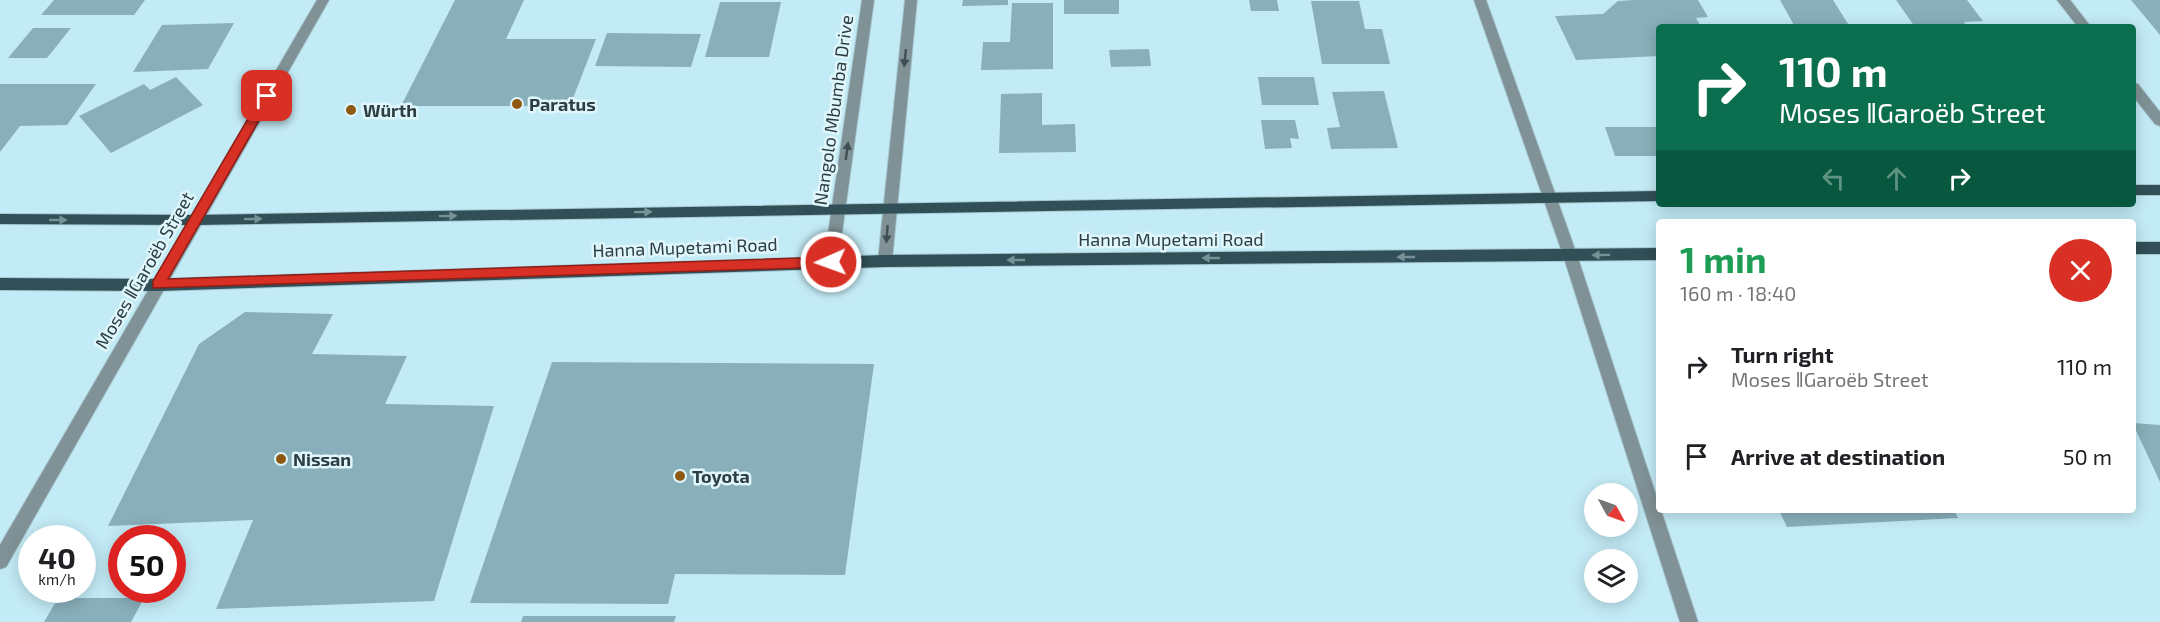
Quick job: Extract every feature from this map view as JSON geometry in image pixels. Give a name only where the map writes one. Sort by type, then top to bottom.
[{"type":"main road","points":[[2136,190],[2160,190]]},
{"type":"main road","name":"Hanna Mupetami Road","points":[[0,219],[196,220],[1656,196]]},
{"type":"main road","points":[[2136,248],[2160,248]]},
{"type":"main road","name":"Hanna Mupetami Road","points":[[0,284],[158,285],[885,261],[1656,254]]},
{"type":"street","name":"Moses ǁGaroëb Street","points":[[0,561],[323,0]]},
{"type":"street","name":"Nangolo Mbumba Drive","points":[[831,262],[868,0]]},
{"type":"street","points":[[885,261],[911,0]]},
{"type":"street","points":[[1480,0],[1570,255],[1689,622]]},
{"type":"street","points":[[2063,0],[2083,24]]},
{"type":"street","points":[[2136,91],[2160,121]]},
{"type":"building","points":[[54,0],[145,0],[134,15],[41,15]]},
{"type":"building","points":[[455,0],[524,0],[506,39],[596,39],[570,106],[401,106]]},
{"type":"building","points":[[963,0],[1008,0],[1008,5],[962,6]]},
{"type":"building","points":[[1064,0],[1119,0],[1119,14],[1064,14]]},
{"type":"building","points":[[1249,0],[1277,0],[1279,11],[1251,11]]},
{"type":"building","points":[[1698,0],[1708,17],[1696,18],[1699,24],[1656,24],[1656,56],[1576,60],[1555,16],[1603,14],[1618,1]]},
{"type":"building","points":[[1780,0],[1833,0],[1848,24],[1793,24]]},
{"type":"building","points":[[1896,0],[1967,0],[1983,21],[1964,22],[1965,24],[1913,24]]},
{"type":"building","points":[[2131,0],[2160,0],[2160,35]]},
{"type":"building","points":[[1311,1],[1359,1],[1365,29],[1382,29],[1390,64],[1322,64]]},
{"type":"building","points":[[720,2],[781,2],[769,57],[705,57]]},
{"type":"building","points":[[1012,3],[1053,3],[1053,69],[981,70],[983,42],[1010,42]]},
{"type":"building","points":[[234,23],[208,69],[133,72],[162,25]]},
{"type":"building","points":[[33,28],[71,28],[47,58],[8,58]]},
{"type":"building","points":[[607,33],[701,34],[691,67],[595,66]]},
{"type":"building","points":[[1149,49],[1151,66],[1111,67],[1109,50]]},
{"type":"building","points":[[176,77],[203,105],[111,153],[79,116],[144,84],[150,90]]},
{"type":"building","points":[[1258,77],[1314,77],[1319,105],[1262,105]]},
{"type":"building","points":[[0,84],[96,84],[67,125],[20,126],[0,152]]},
{"type":"building","points":[[1384,91],[1398,148],[1331,149],[1327,128],[1340,127],[1332,92]]},
{"type":"building","points":[[1042,93],[1042,125],[1075,124],[1076,152],[999,153],[1001,94]]},
{"type":"building","points":[[1261,120],[1295,120],[1299,139],[1290,138],[1292,148],[1265,149]]},
{"type":"building","points":[[1605,127],[1656,127],[1656,156],[1615,156]]},
{"type":"building","points":[[245,312],[333,314],[312,354],[407,356],[385,404],[494,406],[434,601],[216,609],[253,520],[108,525],[199,344]]},
{"type":"building","points":[[552,362],[874,364],[845,575],[675,574],[668,604],[470,603]]},
{"type":"building","points":[[2136,423],[2160,425],[2160,482],[2136,430]]},
{"type":"building","points":[[1780,513],[1956,513],[1958,518],[1787,527]]},
{"type":"building","points":[[96,598],[108,598],[108,603],[141,603],[131,622],[44,622],[55,603],[96,603]]},
{"type":"building","points":[[523,616],[676,616],[674,622],[521,622]]},
{"type":"place","name":"Paratus","points":[[517,104]]},
{"type":"place","name":"Würth","points":[[351,110]]},
{"type":"place","name":"Nissan","points":[[281,459]]},
{"type":"place","name":"Toyota","points":[[680,476]]},
{"type":"route","points":[[267,96],[158,285],[831,262]]}]
